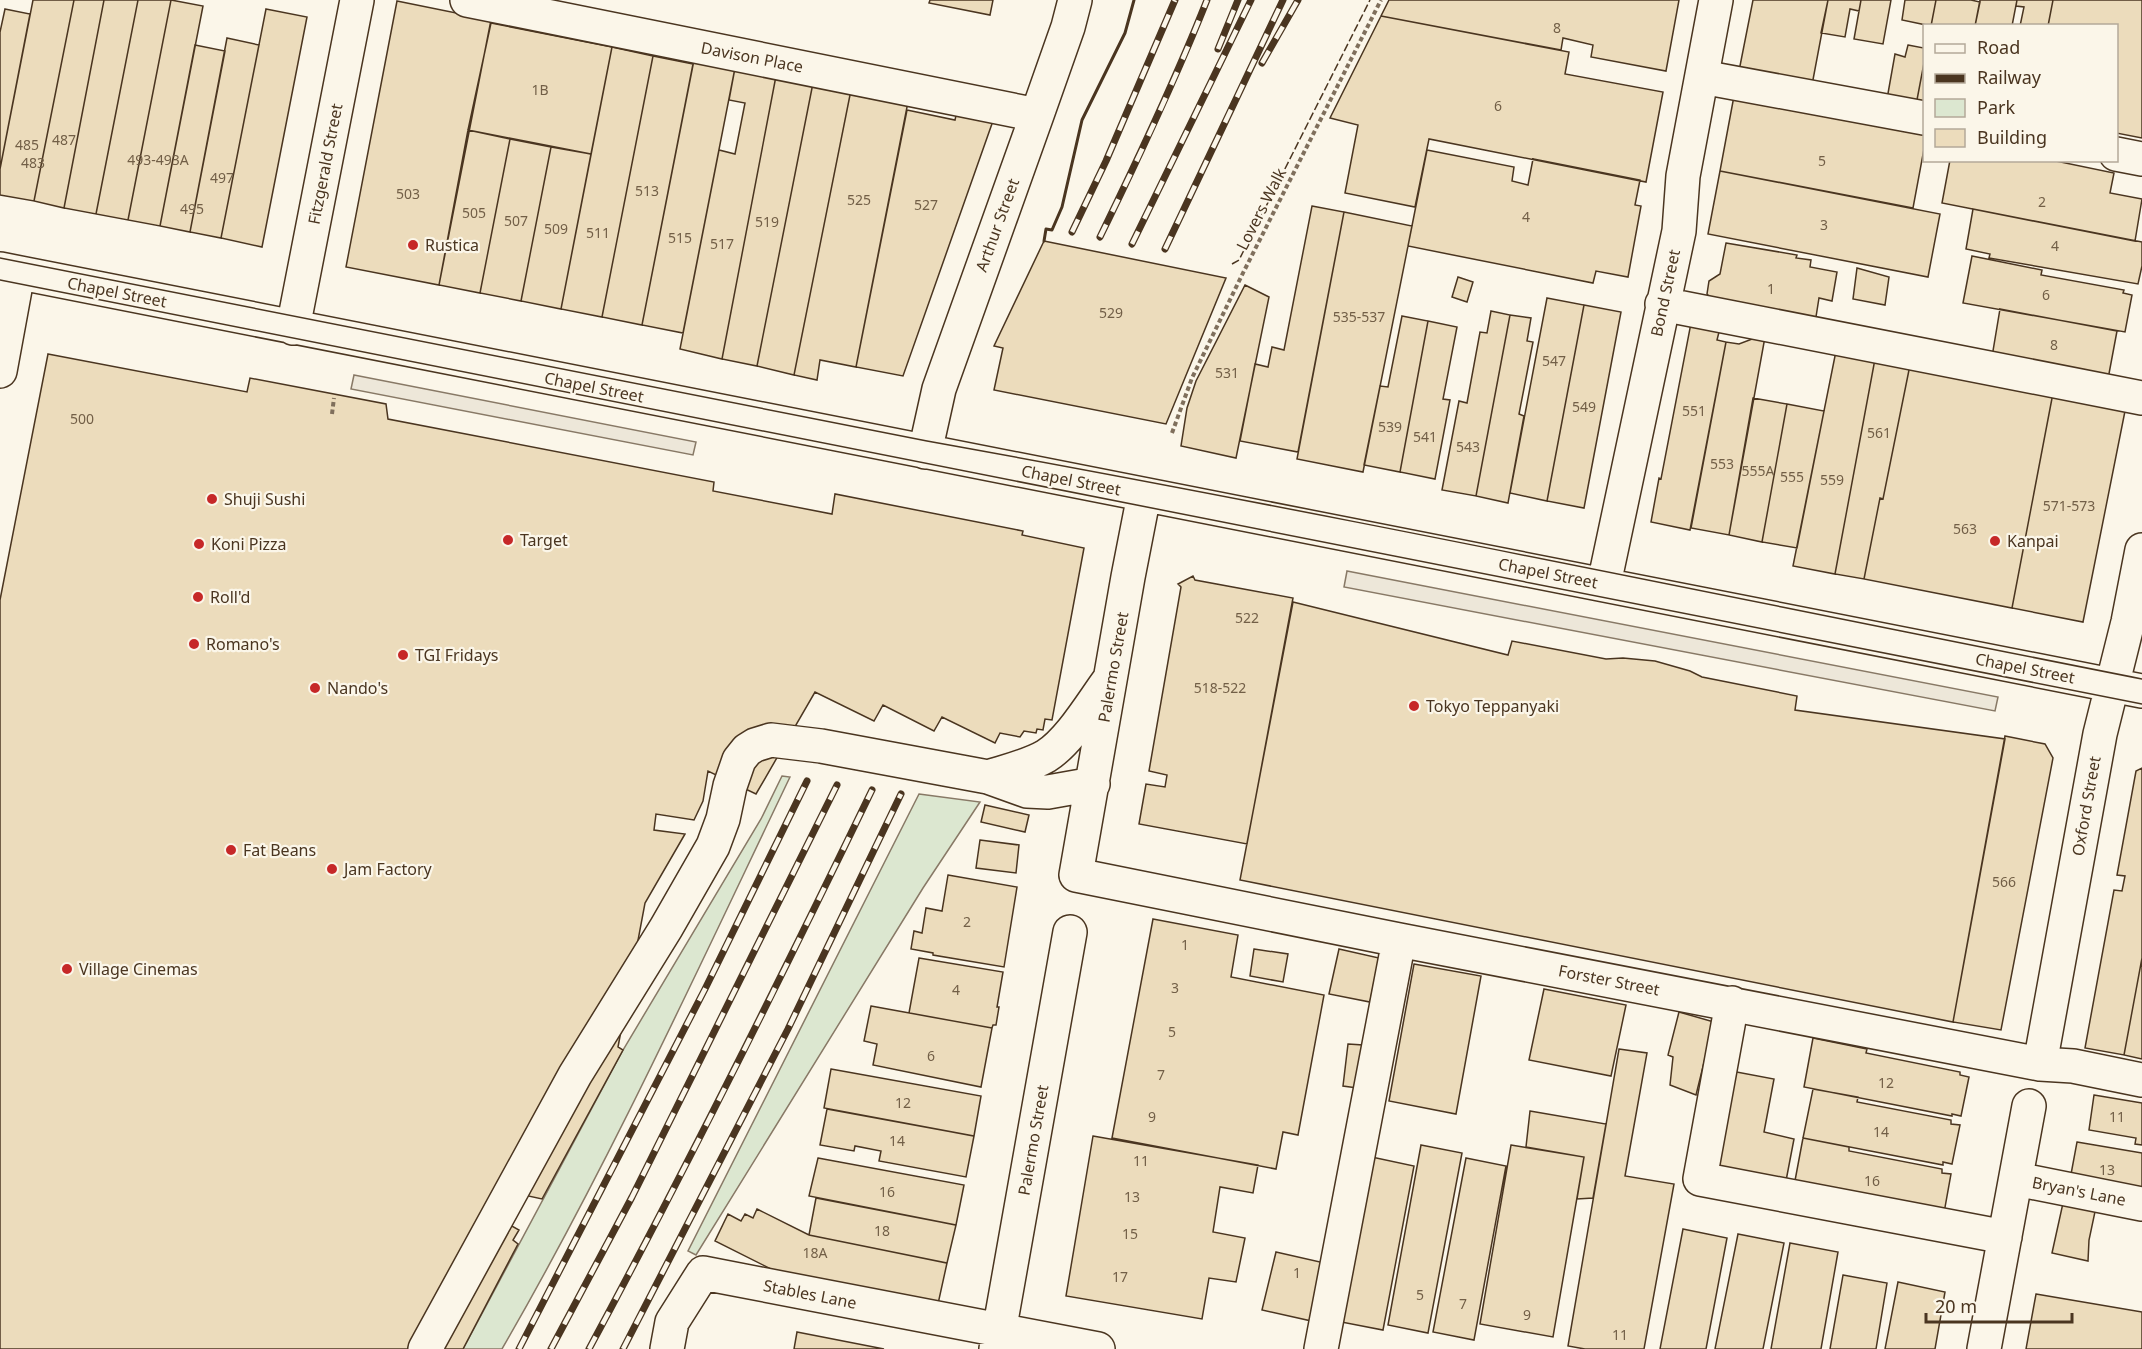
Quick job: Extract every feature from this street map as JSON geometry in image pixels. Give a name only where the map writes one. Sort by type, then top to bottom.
[{"type":"street","name":"Fitzgerald Street","points":[[293,328],[357,0]]},
{"type":"street","name":"Davison Place","points":[[467,0],[1037,115]]},
{"type":"street","name":"Arthur Street","points":[[925,452],[939,389],[1037,115],[1075,0]]},
{"type":"street","name":"Bond Street","points":[[1604,584],[1679,231],[1683,176],[1716,0]]},
{"type":"street","points":[[1702,76],[1923,118]]},
{"type":"street","points":[[2118,154],[2142,159]]},
{"type":"street","name":"Chapel Street","points":[[9,271],[2127,688]]},
{"type":"street","points":[[0,371],[9,271]]},
{"type":"street","points":[[1662,304],[2142,398]]},
{"type":"street","name":"Palermo Street","points":[[1076,874],[1144,495]]},
{"type":"street","name":"Oxford Street","points":[[2040,1064],[2098,744],[2127,688],[2128,622],[2142,550]]},
{"type":"street","points":[[988,777],[1031,763],[1047,755],[1064,740],[1112,676]]},
{"type":"street","points":[[425,1349],[575,1076],[708,855],[723,819],[730,786],[740,760],[747,750],[763,742],[780,740],[988,777],[1028,792],[1048,792],[1093,784]]},
{"type":"street","name":"Forster Street","points":[[1076,874],[1400,940],[2040,1064],[2073,1066],[2142,1080]]},
{"type":"street","name":"Palermo Street","points":[[998,1340],[1070,932]]},
{"type":"street","points":[[1321,1349],[1400,940]]},
{"type":"street","points":[[1732,1003],[1700,1179],[2005,1237]]},
{"type":"street","points":[[1984,1349],[2028,1106]]},
{"type":"street","name":"Bryan's Lane","points":[[2016,1179],[2142,1204]]},
{"type":"street","name":"Stables Lane","points":[[667,1349],[672,1322],[703,1273],[998,1340]]},
{"type":"street","points":[[998,1340],[1098,1349]]},
{"type":"path","name":"Lovers Walk","points":[[1172,433],[1192,378],[1381,0]]},
{"type":"path","points":[[332,414],[334,398]]},
{"type":"green space","points":[[782,776],[790,777],[652,1066],[541,1279],[502,1349],[463,1349],[623,1050],[761,819]]},
{"type":"green space","points":[[919,794],[980,802],[923,888],[696,1255],[688,1251]]},
{"type":"shaded area","points":[[354,375],[696,442],[693,455],[351,389]]},
{"type":"shaded area","points":[[1347,571],[1998,697],[1995,711],[1344,587]]},
{"type":"building","points":[[33,0],[74,0],[34,201],[0,195],[0,169]]},
{"type":"building","points":[[74,0],[104,0],[64,208],[34,201]]},
{"type":"building","points":[[104,0],[138,0],[96,214],[64,208]]},
{"type":"building","points":[[138,0],[171,0],[128,220],[96,214]]},
{"type":"building","points":[[171,0],[203,6],[160,226],[128,220]]},
{"type":"building","points":[[930,0],[993,0],[990,15],[929,3]]},
{"type":"building","points":[[1389,0],[1679,0],[1666,71],[1591,57],[1593,45],[1563,38],[1561,50],[1381,16]]},
{"type":"building","points":[[1753,0],[1828,0],[1812,85],[1739,71]]},
{"type":"building","points":[[1828,0],[1861,0],[1859,11],[1850,9],[1845,37],[1821,33]]},
{"type":"building","points":[[1861,0],[1891,0],[1883,44],[1854,39]]},
{"type":"building","points":[[1905,0],[1936,0],[1931,24],[1902,20]]},
{"type":"building","points":[[1936,0],[1980,2],[1975,24],[1931,24]]},
{"type":"building","points":[[1980,0],[2017,0],[2012,24],[1975,24]]},
{"type":"building","points":[[2017,0],[2053,0],[2048,24],[2020,24],[2024,7],[2016,6]]},
{"type":"building","points":[[2053,0],[2142,0],[2142,138],[2118,133],[2118,24],[2048,24]]},
{"type":"building","points":[[397,1],[491,20],[439,285],[346,267]]},
{"type":"building","points":[[5,9],[30,14],[0,169],[0,32]]},
{"type":"building","points":[[266,9],[307,17],[262,247],[221,238]]},
{"type":"building","points":[[1381,16],[1569,52],[1565,74],[1663,92],[1646,182],[1429,139],[1415,207],[1345,193],[1358,125],[1330,118]]},
{"type":"building","points":[[491,23],[612,47],[591,154],[468,130]]},
{"type":"building","points":[[227,38],[259,45],[221,238],[190,232]]},
{"type":"building","points":[[195,45],[225,51],[190,232],[160,226]]},
{"type":"building","points":[[1908,45],[1923,48],[1923,68],[1916,105],[1887,99],[1895,54],[1905,57]]},
{"type":"building","points":[[612,47],[653,56],[602,317],[561,309]]},
{"type":"building","points":[[653,56],[693,64],[642,325],[602,317]]},
{"type":"building","points":[[694,60],[735,68],[683,333],[642,325]]},
{"type":"building","points":[[735,68],[776,76],[722,359],[680,349],[719,150],[735,154],[745,103],[729,100]]},
{"type":"building","points":[[1923,68],[1923,106],[1916,105]]},
{"type":"building","points":[[776,76],[813,83],[757,366],[722,359]]},
{"type":"building","points":[[813,83],[851,90],[794,375],[757,366]]},
{"type":"building","points":[[851,90],[908,102],[856,367],[820,360],[817,380],[794,375]]},
{"type":"building","points":[[1734,96],[1923,133],[1923,154],[1913,208],[1720,171]]},
{"type":"building","points":[[907,110],[955,120],[957,111],[994,118],[903,376],[856,367]]},
{"type":"building","points":[[468,130],[510,139],[480,293],[439,285]]},
{"type":"building","points":[[510,139],[551,147],[521,301],[480,293]]},
{"type":"building","points":[[551,147],[591,154],[561,309],[521,301]]},
{"type":"building","points":[[1427,150],[1514,167],[1512,181],[1528,185],[1533,159],[1640,180],[1635,205],[1641,206],[1628,277],[1596,271],[1593,283],[1408,246]]},
{"type":"building","points":[[1950,162],[2061,162],[2114,173],[2110,193],[2142,199],[2135,241],[1942,203]]},
{"type":"building","points":[[1720,171],[1940,214],[1928,277],[1708,234]]},
{"type":"building","points":[[1312,206],[1344,212],[1298,452],[1240,441],[1255,364],[1268,367],[1272,347],[1284,350]]},
{"type":"building","points":[[1973,209],[2142,242],[2142,266],[2138,284],[1989,258],[1990,254],[1966,249]]},
{"type":"building","points":[[1344,212],[1412,226],[1363,472],[1297,459]]},
{"type":"building","points":[[1044,241],[1226,278],[1166,424],[994,390],[1003,348],[994,346]]},
{"type":"building","points":[[1726,243],[1797,255],[1796,258],[1811,260],[1810,267],[1837,272],[1832,301],[1819,298],[1815,323],[1715,304],[1707,294],[1709,281],[1720,274]]},
{"type":"building","points":[[1972,256],[2042,270],[2041,275],[2124,290],[2123,293],[2132,295],[2125,332],[1963,303]]},
{"type":"building","points":[[1857,268],[1889,277],[1885,305],[1853,299]]},
{"type":"building","points":[[1458,277],[1473,282],[1467,302],[1452,297]]},
{"type":"building","points":[[1245,285],[1269,297],[1236,458],[1181,446],[1187,408],[1196,381]]},
{"type":"building","points":[[1547,298],[1584,305],[1547,501],[1510,493]]},
{"type":"building","points":[[1584,305],[1621,312],[1584,508],[1547,501]]},
{"type":"building","points":[[2000,309],[2117,331],[2108,379],[1992,357]]},
{"type":"building","points":[[1491,311],[1510,315],[1476,496],[1442,490],[1459,401],[1467,403],[1480,332],[1487,333]]},
{"type":"building","points":[[1510,315],[1531,318],[1527,341],[1533,342],[1519,414],[1524,416],[1508,503],[1476,496]]},
{"type":"building","points":[[1402,316],[1428,321],[1400,472],[1364,465],[1380,386],[1388,387]]},
{"type":"building","points":[[1428,321],[1457,327],[1443,399],[1450,400],[1435,479],[1400,472]]},
{"type":"building","points":[[1691,323],[1720,328],[1717,340],[1726,342],[1690,530],[1651,522]]},
{"type":"building","points":[[1760,336],[1765,337],[1729,535],[1691,528],[1726,342],[1739,344]]},
{"type":"building","points":[[1836,351],[1875,359],[1835,574],[1793,566]]},
{"type":"building","name":"Jam Factory","points":[[48,354],[247,392],[250,378],[386,404],[388,419],[714,482],[713,491],[832,514],[835,494],[1023,531],[1022,535],[1084,548],[1052,720],[1045,719],[1043,730],[1037,729],[1036,733],[1024,731],[1020,737],[1000,733],[995,743],[942,717],[934,731],[883,705],[874,721],[815,692],[756,794],[708,771],[703,801],[694,820],[656,814],[654,830],[685,834],[645,903],[618,1047],[623,1050],[542,1199],[515,1193],[503,1221],[519,1230],[513,1240],[518,1244],[463,1349],[0,1349],[0,600]]},
{"type":"building","points":[[1875,359],[1910,365],[1864,579],[1835,574]]},
{"type":"building","points":[[1910,365],[2053,393],[2012,608],[1864,579]]},
{"type":"building","points":[[2053,393],[2126,406],[2083,622],[2012,608]]},
{"type":"building","points":[[1753,398],[1787,404],[1762,542],[1729,535]]},
{"type":"building","points":[[1787,404],[1824,411],[1797,548],[1762,542]]},
{"type":"building","points":[[1193,576],[1195,580],[1293,598],[1247,844],[1139,824],[1146,784],[1165,787],[1167,775],[1149,771],[1181,587],[1178,584]]},
{"type":"building","points":[[1293,602],[1508,655],[1512,641],[1606,659],[1655,661],[1690,671],[1702,677],[1797,696],[1795,710],[2005,739],[1953,1022],[1240,880]]},
{"type":"building","points":[[2005,736],[2045,744],[2053,758],[2001,1030],[1953,1022]]},
{"type":"building","points":[[2142,768],[2142,958],[2124,1055],[2085,1048],[2114,890],[2122,891],[2125,876],[2117,875],[2136,771]]},
{"type":"building","points":[[985,805],[1029,815],[1025,832],[981,822]]},
{"type":"building","points":[[980,840],[1019,845],[1016,873],[976,868]]},
{"type":"building","points":[[948,875],[1017,887],[1004,967],[911,949],[914,931],[922,933],[926,908],[942,911]]},
{"type":"building","points":[[1153,919],[1238,935],[1231,977],[1324,995],[1298,1135],[1283,1132],[1276,1169],[1112,1138]]},
{"type":"building","points":[[1254,949],[1288,954],[1283,982],[1250,976]]},
{"type":"building","points":[[1339,949],[1379,958],[1370,1002],[1329,994]]},
{"type":"building","points":[[919,958],[1003,972],[996,1025],[992,1028],[909,1013]]},
{"type":"building","points":[[2142,958],[2142,1059],[2124,1055]]},
{"type":"building","points":[[1414,964],[1481,976],[1456,1114],[1389,1101]]},
{"type":"building","points":[[1544,989],[1626,1005],[1611,1076],[1529,1060]]},
{"type":"building","points":[[871,1006],[992,1028],[981,1087],[873,1065],[877,1044],[864,1041]]},
{"type":"building","points":[[1679,1012],[1714,1022],[1696,1095],[1670,1085],[1673,1057],[1668,1055]]},
{"type":"building","points":[[1813,1038],[1867,1049],[1866,1053],[1960,1072],[1960,1075],[1969,1077],[1961,1116],[1804,1087]]},
{"type":"building","points":[[1348,1044],[1363,1045],[1357,1088],[1343,1086]]},
{"type":"building","points":[[1619,1049],[1647,1053],[1625,1176],[1674,1184],[1644,1349],[1585,1349],[1568,1346]]},
{"type":"building","points":[[831,1069],[981,1096],[974,1136],[824,1108]]},
{"type":"building","points":[[1726,1070],[1774,1079],[1764,1132],[1794,1139],[1785,1186],[1706,1171]]},
{"type":"building","points":[[1813,1089],[1858,1097],[1857,1102],[1951,1120],[1951,1124],[1960,1125],[1952,1164],[1943,1162],[1943,1165],[1803,1138]]},
{"type":"building","points":[[2094,1095],[2142,1103],[2142,1145],[2135,1144],[2136,1138],[2089,1130]]},
{"type":"building","points":[[827,1109],[974,1136],[966,1177],[879,1161],[881,1151],[855,1146],[854,1151],[820,1145]]},
{"type":"building","points":[[1530,1111],[1606,1124],[1593,1198],[1577,1199],[1584,1157],[1526,1147]]},
{"type":"building","points":[[1093,1136],[1258,1165],[1253,1193],[1220,1187],[1213,1232],[1245,1238],[1236,1282],[1209,1278],[1202,1319],[1066,1296]]},
{"type":"building","points":[[1803,1138],[1849,1147],[1849,1151],[1942,1169],[1942,1173],[1951,1174],[1944,1213],[1794,1186]]},
{"type":"building","points":[[2077,1142],[2142,1153],[2142,1198],[2069,1185]]},
{"type":"building","points":[[1421,1145],[1462,1153],[1428,1333],[1388,1325]]},
{"type":"building","points":[[1511,1145],[1584,1157],[1553,1337],[1480,1324]]},
{"type":"building","points":[[1367,1156],[1414,1166],[1383,1330],[1336,1321]]},
{"type":"building","points":[[818,1158],[964,1185],[956,1225],[809,1196]]},
{"type":"building","points":[[1466,1158],[1506,1166],[1474,1340],[1433,1332]]},
{"type":"building","points":[[816,1198],[956,1225],[947,1263],[809,1235]]},
{"type":"building","points":[[2063,1203],[2096,1207],[2089,1240],[2088,1261],[2052,1253]]},
{"type":"building","points":[[757,1209],[809,1235],[947,1263],[938,1304],[781,1274],[715,1241],[728,1214],[741,1221],[745,1214],[753,1218]]},
{"type":"building","points":[[1683,1229],[1727,1238],[1706,1349],[1660,1349]]},
{"type":"building","points":[[1738,1234],[1784,1243],[1763,1349],[1715,1349]]},
{"type":"building","points":[[1790,1243],[1838,1252],[1821,1349],[1771,1349]]},
{"type":"building","points":[[1276,1252],[1329,1264],[1316,1322],[1262,1310]]},
{"type":"building","points":[[1843,1275],[1887,1283],[1876,1349],[1830,1349]]},
{"type":"building","points":[[1898,1282],[1945,1292],[1935,1349],[1885,1349]]},
{"type":"building","points":[[2036,1294],[2142,1312],[2142,1349],[2026,1349]]},
{"type":"building","points":[[797,1332],[884,1349],[794,1349]]},
{"type":"tram line","points":[[0,258],[927,441],[1383,527],[2142,679]]},
{"type":"tram line","points":[[0,280],[2142,704]]},
{"type":"railway","points":[[1072,232],[1106,161],[1175,0]]},
{"type":"railway","points":[[1100,237],[1156,120],[1207,0]]},
{"type":"railway","points":[[1218,49],[1238,0]]},
{"type":"railway","points":[[1132,244],[1251,0]]},
{"type":"railway","points":[[1165,249],[1283,0]]},
{"type":"railway","points":[[1262,63],[1298,0]]},
{"type":"railway","points":[[519,1349],[705,989],[807,781]]},
{"type":"railway","points":[[551,1349],[632,1197],[837,785]]},
{"type":"railway","points":[[589,1349],[734,1071],[872,790]]},
{"type":"railway","points":[[623,1349],[788,1029],[901,794]]},
{"type":"fence","points":[[1232,264],[1239,260],[1370,0]]},
{"type":"wall","points":[[1044,241],[1046,229],[1052,230],[1062,207],[1082,120],[1125,33],[1134,0]]},
{"type":"place","name":"Rustica","points":[[413,245]]},
{"type":"place","name":"Shuji Sushi","points":[[212,499]]},
{"type":"place","name":"Target","points":[[508,540]]},
{"type":"place","name":"Kanpai","points":[[1995,541]]},
{"type":"place","name":"Koni Pizza","points":[[199,544]]},
{"type":"place","name":"Roll'd","points":[[198,597]]},
{"type":"place","name":"Romano's","points":[[194,644]]},
{"type":"place","name":"TGI Fridays","points":[[403,655]]},
{"type":"place","name":"Nando's","points":[[315,688]]},
{"type":"place","name":"Tokyo Teppanyaki","points":[[1414,706]]},
{"type":"place","name":"Fat Beans","points":[[231,850]]},
{"type":"place","name":"Jam Factory","points":[[332,869]]},
{"type":"place","name":"Village Cinemas","points":[[67,969]]}]
